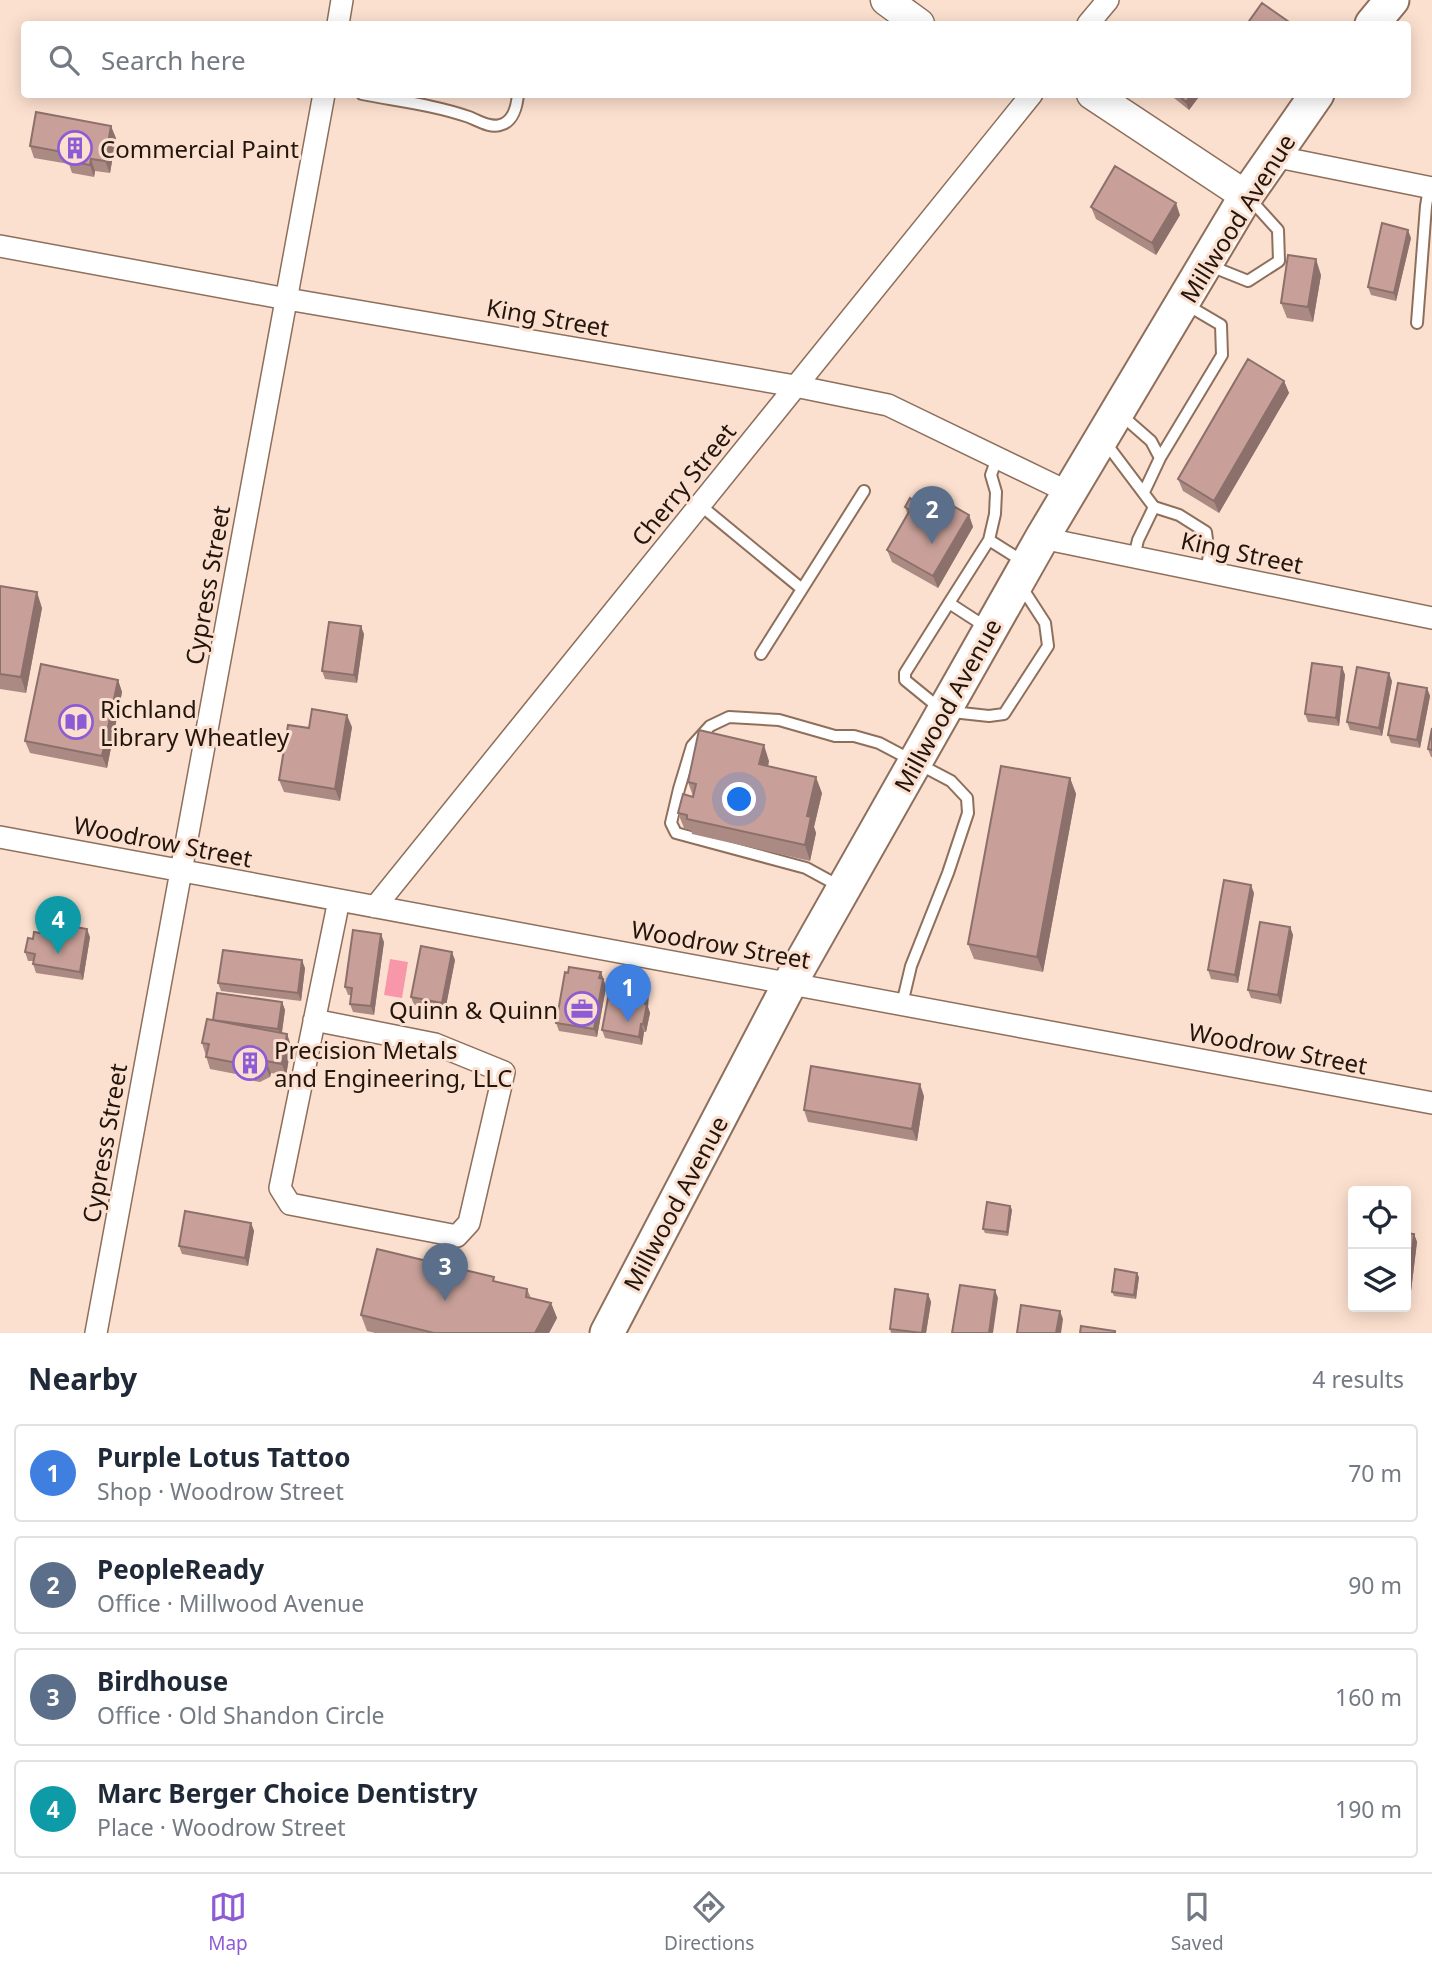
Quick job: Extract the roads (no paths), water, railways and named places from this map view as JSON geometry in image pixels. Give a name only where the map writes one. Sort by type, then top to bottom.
[{"type":"main road","points":[[1374,21],[1392,0]]},
{"type":"main road","name":"Millwood Avenue","points":[[607,1333],[790,984],[943,711],[1246,195],[1314,98]]},
{"type":"street","points":[[340,21],[342,0]]},
{"type":"street","points":[[886,0],[915,21]]},
{"type":"street","points":[[1090,21],[1108,0]]},
{"type":"street","name":"Cypress Street","points":[[96,1333],[323,98]]},
{"type":"street","name":"Cherry Street","points":[[375,907],[1029,98]]},
{"type":"street","points":[[1098,98],[1246,195]]},
{"type":"street","points":[[1273,156],[1431,188]]},
{"type":"street","name":"King Street","points":[[0,246],[287,299],[795,386],[888,405],[1070,493]]},
{"type":"street","name":"King Street","points":[[1029,561],[1134,557],[1432,618]]},
{"type":"street","name":"Woodrow Street","points":[[0,837],[1432,1103]]},
{"type":"street","points":[[314,1020],[435,1044],[504,1072],[470,1223],[457,1236],[290,1204],[280,1188],[314,1020],[339,900]]},
{"type":"lane","points":[[384,98],[443,109],[499,126],[507,122],[515,111],[517,98]]},
{"type":"lane","points":[[1416,323],[1426,206],[1431,188]]},
{"type":"lane","points":[[1206,264],[1248,281],[1279,261],[1278,230],[1246,195]]},
{"type":"lane","points":[[1144,492],[1160,458],[1222,355],[1220,325],[1183,303]]},
{"type":"lane","points":[[1110,425],[1151,441],[1160,458]]},
{"type":"lane","points":[[1110,425],[1154,507],[1178,515],[1206,532],[1209,555],[1206,572]]},
{"type":"lane","points":[[989,540],[1029,561],[1048,646],[1004,714],[989,716],[943,711],[905,680],[905,673],[989,540],[996,492],[991,475],[997,458]]},
{"type":"lane","points":[[761,654],[864,491]]},
{"type":"lane","points":[[700,505],[802,589]]},
{"type":"lane","points":[[1134,557],[1138,540],[1154,507]]},
{"type":"lane","points":[[950,603],[990,629]]},
{"type":"lane","points":[[844,888],[806,868],[676,833],[671,823],[692,746],[710,726],[729,717],[779,720],[835,736],[853,736],[879,743],[951,781],[967,798],[968,813],[948,873],[911,966],[902,1004]]},
{"type":"place","name":"Commercial Paint","points":[[75,148]]},
{"type":"place","name":"PeopleReady","points":[[932,544]]},
{"type":"place","name":"Richland Library Wheatley","points":[[76,722]]},
{"type":"place","name":"Marc Berger Choice Dentistry","points":[[58,954]]},
{"type":"place","name":"Quinn & Quinn","points":[[582,1009]]},
{"type":"place","name":"Purple Lotus Tattoo","points":[[628,1022]]},
{"type":"place","name":"Precision Metals and Engineering, LLC","points":[[250,1063]]},
{"type":"place","name":"Birdhouse","points":[[445,1301]]}]
